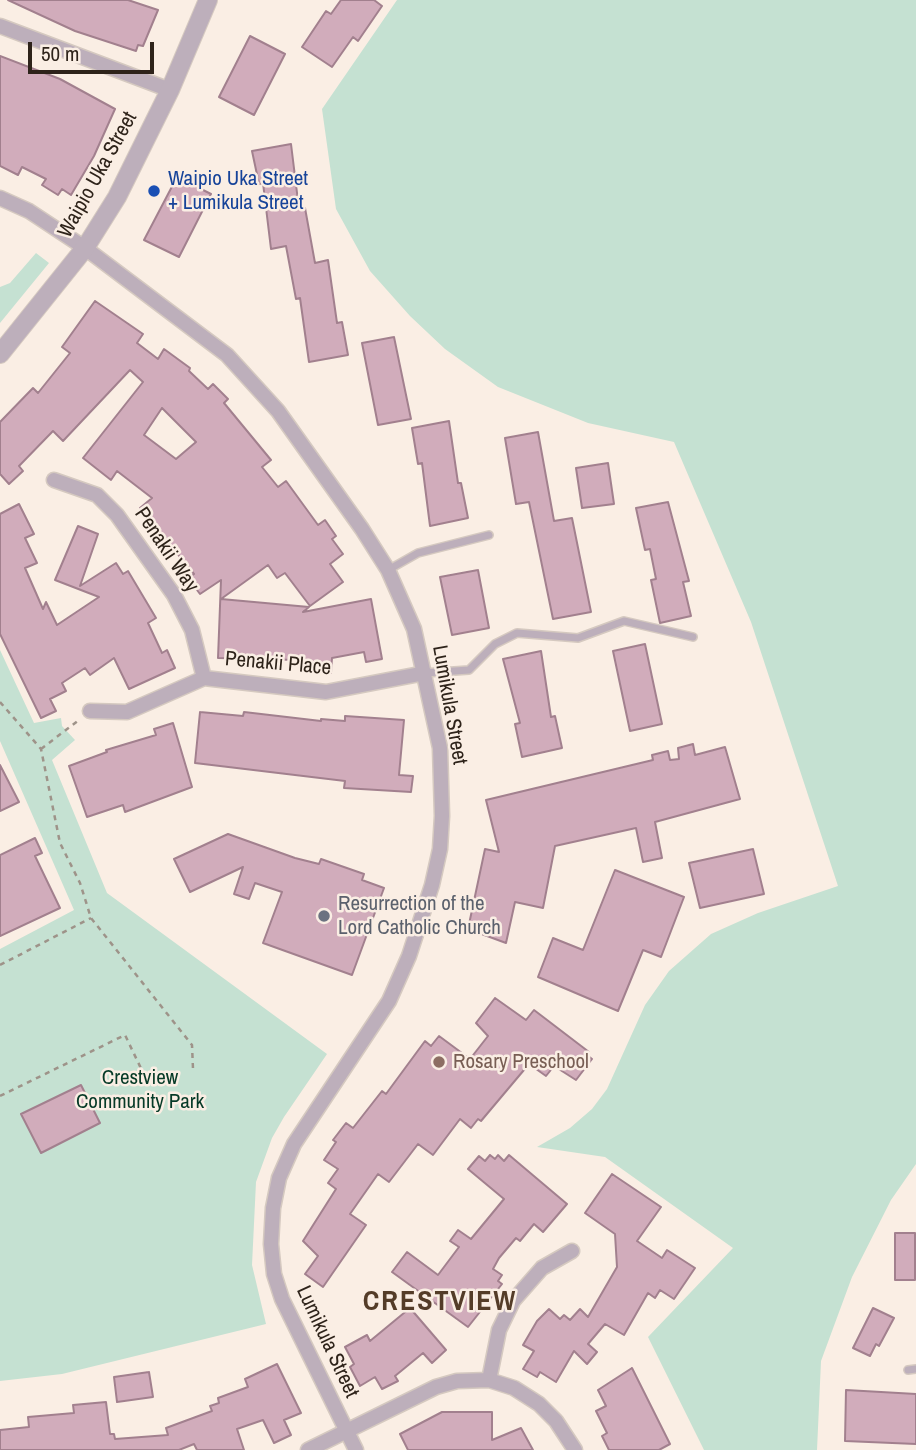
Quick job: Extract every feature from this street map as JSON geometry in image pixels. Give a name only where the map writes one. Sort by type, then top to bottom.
[{"type":"street","name":"Waipio Uka Street","points":[[0,354],[85,248],[117,197],[170,90],[208,0]]},
{"type":"street","points":[[0,26],[170,90]]},
{"type":"street","name":"Lumikula Street","points":[[0,198],[29,211],[85,248],[227,355],[252,381],[318,466],[388,570],[414,629],[440,748],[440,849],[429,896],[409,956],[389,1001],[294,1144],[279,1178],[273,1208],[271,1244],[274,1274],[282,1299],[356,1450]]},
{"type":"street","name":"Penakii Way","points":[[54,480],[73,484],[97,495],[117,515],[180,607],[192,630],[204,678]]},
{"type":"street","name":"Penakii Place","points":[[90,711],[127,712],[204,678],[326,692],[425,673]]},
{"type":"street","points":[[489,1380],[499,1330],[513,1301],[542,1268],[572,1251]]},
{"type":"street","points":[[308,1450],[436,1387],[457,1381],[489,1380],[514,1388],[538,1404],[556,1421],[575,1450]]},
{"type":"lane","points":[[388,570],[418,553],[489,535]]},
{"type":"lane","points":[[425,673],[469,670],[495,644],[517,633],[578,638],[624,621],[693,637]]},
{"type":"path","points":[[0,702],[41,749],[60,843],[80,883],[91,918],[192,1045],[193,1069]]},
{"type":"path","points":[[41,749],[90,711]]},
{"type":"path","points":[[0,965],[91,918]]},
{"type":"path","points":[[0,1096],[125,1035],[148,1083]]},
{"type":"green space","points":[[397,0],[916,0],[916,1164],[891,1200],[852,1277],[821,1361],[817,1450],[704,1450],[648,1337],[733,1248],[605,1157],[537,1147],[570,1128],[592,1109],[607,1089],[645,1005],[669,971],[711,934],[758,913],[838,886],[751,622],[674,442],[588,423],[498,387],[445,349],[410,316],[370,271],[336,209],[322,109]]},
{"type":"green space","points":[[36,253],[49,263],[0,323],[0,287],[10,283]]},
{"type":"green space","name":"Crestview Community Park","points":[[0,650],[34,723],[61,718],[62,726],[75,740],[52,760],[107,893],[327,1054],[272,1138],[256,1182],[252,1265],[266,1324],[62,1374],[0,1381],[0,949],[74,910],[0,741]]},
{"type":"building","points":[[8,0],[128,0],[158,10],[143,46],[138,45],[136,51],[75,31]]},
{"type":"building","points":[[341,0],[374,0],[382,6],[358,41],[353,37],[332,67],[302,47],[326,11],[331,14]]},
{"type":"building","points":[[250,36],[285,54],[254,115],[219,97]]},
{"type":"building","points":[[0,56],[60,79],[115,109],[94,156],[71,195],[62,189],[58,195],[42,185],[46,179],[22,167],[18,175],[0,166]]},
{"type":"building","points":[[291,144],[299,209],[305,208],[315,263],[328,260],[337,323],[342,322],[348,355],[309,362],[300,298],[296,299],[286,246],[271,249],[263,183],[259,184],[252,151]]},
{"type":"building","points":[[177,177],[211,194],[179,257],[144,240]]},
{"type":"building","points":[[95,301],[143,334],[137,343],[158,359],[164,349],[190,368],[189,371],[208,389],[213,384],[228,399],[224,403],[271,460],[262,467],[278,487],[286,481],[318,525],[325,520],[336,536],[332,539],[343,554],[330,564],[343,582],[310,606],[285,573],[277,578],[268,565],[221,599],[309,607],[303,612],[371,599],[382,659],[366,662],[364,652],[332,658],[331,673],[310,671],[311,663],[297,660],[218,658],[221,580],[200,594],[188,578],[194,574],[140,508],[152,498],[117,471],[111,480],[83,458],[143,382],[130,370],[63,441],[53,431],[19,466],[23,471],[9,484],[0,474],[0,422],[33,388],[38,393],[70,353],[62,347]],"holes":[[[162,408],[196,442],[176,459],[144,435]]]},
{"type":"building","points":[[394,337],[411,419],[378,425],[362,343]]},
{"type":"building","points":[[449,421],[458,483],[461,483],[468,518],[430,526],[422,463],[418,464],[412,428]]},
{"type":"building","points":[[538,432],[554,521],[572,518],[591,612],[553,619],[529,502],[516,504],[505,438]]},
{"type":"building","points":[[608,463],[614,504],[582,508],[576,468]]},
{"type":"building","points":[[668,502],[689,581],[683,582],[691,616],[660,623],[651,580],[656,579],[650,549],[645,550],[636,508]]},
{"type":"building","points":[[19,504],[34,534],[25,538],[37,563],[25,568],[43,609],[46,602],[57,625],[99,597],[55,580],[78,526],[98,534],[80,586],[116,563],[123,574],[128,571],[156,618],[148,623],[162,653],[167,650],[175,668],[129,689],[114,658],[90,675],[85,668],[62,683],[66,691],[50,699],[56,711],[41,718],[0,634],[0,514]]},
{"type":"building","points":[[478,570],[489,628],[452,635],[440,577]]},
{"type":"building","points":[[645,644],[662,724],[630,731],[613,651]]},
{"type":"building","points":[[541,651],[551,717],[555,716],[562,748],[522,757],[515,724],[520,723],[503,659]]},
{"type":"building","points":[[200,712],[243,716],[244,712],[321,721],[345,721],[345,716],[404,720],[399,775],[413,776],[411,792],[344,788],[345,781],[195,763]]},
{"type":"building","points":[[173,723],[192,787],[125,812],[123,805],[87,817],[69,766],[107,752],[106,750],[156,735],[154,729]]},
{"type":"building","points":[[693,744],[695,755],[725,747],[740,799],[655,822],[662,858],[643,862],[636,828],[555,846],[543,908],[515,902],[506,943],[468,929],[485,849],[499,852],[486,800],[653,760],[652,755],[668,751],[670,760],[679,759],[678,748]]},
{"type":"building","points":[[0,765],[19,802],[0,811]]},
{"type":"building","name":"Resurrection of the Lord Catholic Church","points":[[228,834],[295,858],[319,864],[321,859],[364,874],[362,880],[384,888],[352,975],[263,943],[282,892],[255,883],[249,899],[234,894],[243,867],[190,892],[174,859]]},
{"type":"building","points":[[35,838],[42,853],[35,856],[60,908],[0,936],[0,855]]},
{"type":"building","points":[[753,849],[764,894],[700,908],[689,863]]},
{"type":"building","points":[[615,870],[684,897],[661,957],[643,950],[618,1011],[538,977],[553,938],[583,950]]},
{"type":"building","points":[[495,998],[526,1020],[534,1010],[589,1052],[587,1055],[592,1059],[576,1080],[554,1066],[546,1076],[529,1064],[481,1121],[478,1119],[471,1128],[460,1119],[433,1155],[418,1144],[389,1182],[378,1174],[350,1214],[366,1225],[323,1287],[305,1274],[318,1256],[303,1241],[336,1189],[328,1183],[338,1169],[324,1160],[336,1142],[333,1140],[346,1123],[353,1128],[382,1091],[386,1094],[425,1041],[431,1046],[439,1036],[470,1059],[488,1036],[476,1023]]},
{"type":"building","points":[[81,1085],[100,1123],[41,1153],[21,1114]]},
{"type":"building","points":[[490,1155],[495,1159],[498,1155],[504,1161],[509,1155],[567,1204],[543,1232],[534,1224],[520,1241],[516,1238],[499,1258],[493,1269],[502,1275],[498,1281],[502,1284],[468,1327],[392,1272],[407,1252],[438,1275],[459,1247],[450,1241],[458,1230],[471,1239],[504,1199],[468,1169],[479,1156],[485,1161]]},
{"type":"building","points":[[612,1174],[661,1207],[637,1241],[662,1258],[667,1250],[695,1268],[674,1299],[660,1290],[655,1298],[648,1293],[624,1335],[605,1324],[588,1344],[597,1352],[587,1364],[574,1351],[556,1382],[540,1372],[537,1377],[523,1369],[534,1351],[523,1345],[537,1321],[549,1309],[560,1319],[564,1315],[570,1320],[580,1309],[588,1317],[617,1267],[615,1234],[585,1213]]},
{"type":"building","points":[[895,1233],[915,1233],[915,1280],[895,1280]]},
{"type":"building","points":[[410,1308],[446,1350],[432,1363],[423,1353],[395,1376],[398,1381],[382,1389],[375,1377],[360,1386],[350,1367],[354,1364],[345,1347],[367,1335],[370,1341]]},
{"type":"building","points":[[873,1308],[894,1318],[879,1346],[876,1344],[870,1356],[853,1348]]},
{"type":"building","points":[[277,1364],[301,1413],[284,1420],[291,1435],[274,1443],[263,1420],[237,1429],[244,1450],[197,1450],[194,1444],[179,1450],[0,1450],[0,1430],[29,1427],[28,1417],[74,1413],[73,1405],[106,1402],[110,1434],[114,1434],[115,1439],[168,1435],[166,1428],[212,1411],[210,1406],[219,1403],[218,1398],[248,1387],[245,1379]]},
{"type":"building","points":[[632,1368],[670,1444],[659,1450],[609,1450],[602,1436],[607,1433],[596,1411],[606,1406],[598,1390]]},
{"type":"building","points":[[149,1372],[153,1397],[117,1402],[114,1377]]},
{"type":"building","points":[[846,1390],[916,1394],[916,1444],[845,1441]]},
{"type":"building","points":[[442,1412],[492,1412],[492,1440],[521,1428],[533,1450],[408,1450],[400,1434]]},
{"type":"place","name":"Waipio Uka Street + Lumikula Street","points":[[154,191]]},
{"type":"place","name":"Resurrection of the Lord Catholic Church","points":[[324,916]]},
{"type":"place","name":"Rosary Preschool","points":[[439,1062]]},
{"type":"district","name":"CRESTVIEW","points":[[440,1302]]}]
